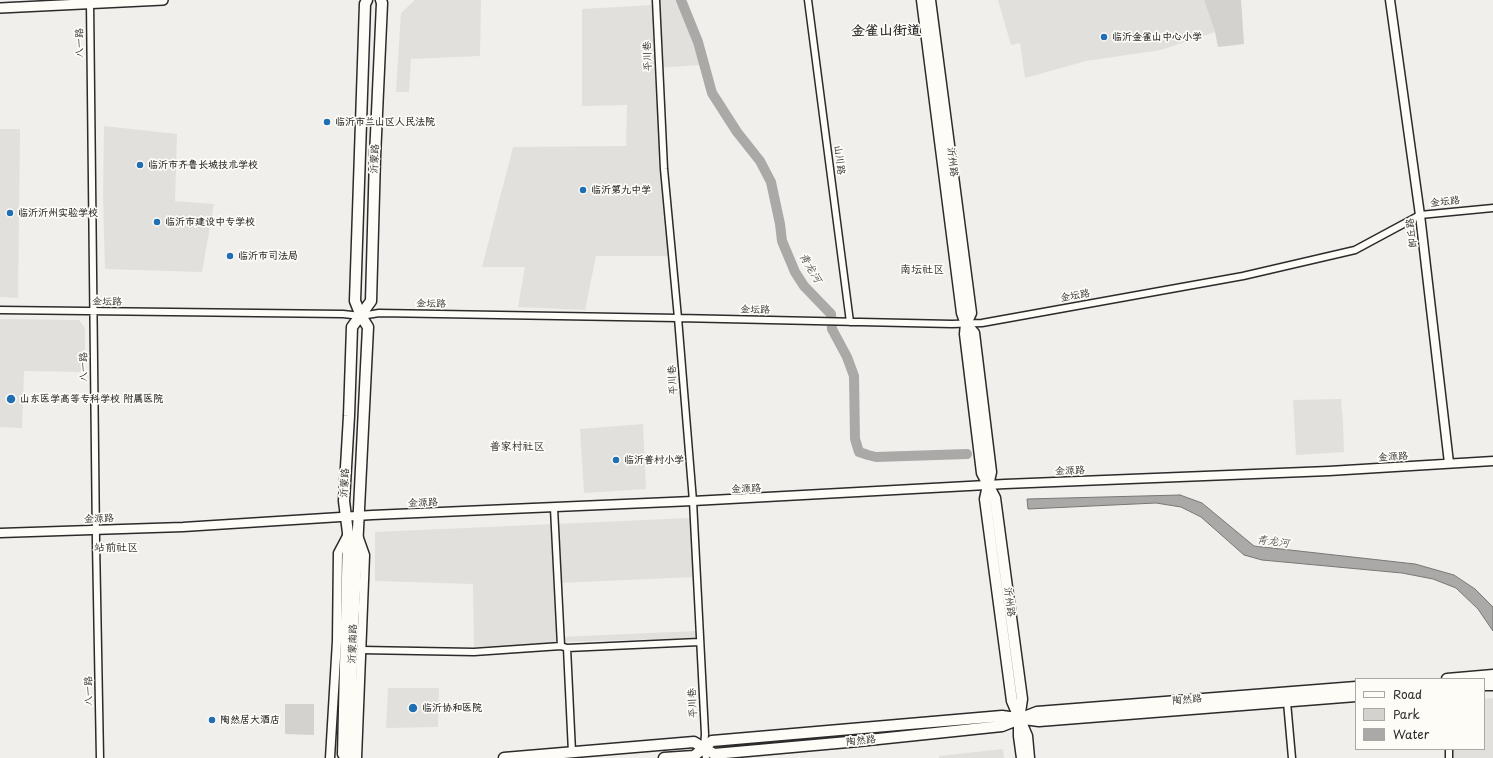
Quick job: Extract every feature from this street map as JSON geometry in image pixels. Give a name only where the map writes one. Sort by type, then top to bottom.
[{"type":"main road","points":[[0,8],[90,2],[163,0]]},
{"type":"main road","name":"沂蒙路","points":[[353,533],[359,517],[361,500],[368,327],[355,302],[364,20],[365,4],[367,0]]},
{"type":"main road","name":"沂蒙路","points":[[353,533],[345,518],[344,501],[352,327],[371,301],[381,0]]},
{"type":"main road","name":"沂州路","points":[[922,0],[962,313],[966,324]]},
{"type":"main road","name":"沂州路","points":[[930,0],[971,313],[966,324],[965,334],[982,473],[995,498],[1022,699],[1019,719],[1019,736],[1022,758]]},
{"type":"main road","name":"沂蒙南路","points":[[350,756],[353,533]]},
{"type":"main road","points":[[1458,678],[1493,675]]},
{"type":"main road","name":"陶然路","points":[[1019,719],[1038,712],[1355,686]]},
{"type":"main road","points":[[1308,700],[1300,695],[1327,689]]},
{"type":"main road","points":[[1240,706],[1274,698],[1266,694]]},
{"type":"main road","name":"陶然路","points":[[664,758],[694,756],[705,753],[712,741],[1002,716],[1039,721],[1355,696]]},
{"type":"main road","points":[[1019,719],[1027,736],[1029,758]]},
{"type":"main road","points":[[504,758],[694,742],[705,753]]},
{"type":"street","name":"平川巷","points":[[656,0],[664,169],[693,501],[705,753]]},
{"type":"street","name":"山川路","points":[[808,0],[850,322]]},
{"type":"street","name":"即丘路","points":[[1390,0],[1420,215],[1449,463]]},
{"type":"street","name":"八一路","points":[[90,2],[100,758]]},
{"type":"street","name":"金坛路","points":[[0,310],[361,316],[379,313],[827,322],[982,323],[1243,276],[1356,250],[1420,215],[1493,208]]},
{"type":"street","name":"金源路","points":[[0,533],[183,527],[554,508],[580,505],[1329,471],[1493,461]]},
{"type":"street","points":[[554,508],[572,752]]},
{"type":"street","points":[[330,758],[337,641],[338,553],[353,533],[365,555],[361,650],[350,756]]},
{"type":"street","points":[[361,650],[474,652],[700,642]]},
{"type":"street","points":[[1287,702],[1292,758]]},
{"type":"shaded area","points":[[415,0],[481,0],[480,56],[411,59],[409,92],[396,92],[401,13]]},
{"type":"shaded area","name":"临沂第九中学","points":[[659,0],[676,0],[687,25],[700,65],[655,68],[668,256],[596,256],[585,310],[518,307],[525,267],[482,267],[513,147],[626,146],[627,105],[582,106],[582,9],[653,5],[656,58],[662,58]]},
{"type":"shaded area","name":"临沂金雀山中心小学","points":[[998,0],[1204,0],[1215,32],[1161,50],[1086,61],[1025,78],[1020,43],[1011,45]]},
{"type":"shaded area","points":[[104,126],[177,134],[175,201],[214,204],[202,272],[105,269],[103,196]]},
{"type":"shaded area","name":"临沂沂州实验学校","points":[[0,129],[20,129],[18,298],[0,297]]},
{"type":"shaded area","name":"山东医学高等专科学校 附属医院","points":[[0,319],[79,320],[85,328],[85,372],[24,371],[22,428],[0,427]]},
{"type":"shaded area","points":[[1341,399],[1344,452],[1296,455],[1293,400]]},
{"type":"shaded area","points":[[643,424],[646,489],[584,493],[580,429]]},
{"type":"shaded area","points":[[690,518],[693,577],[559,583],[561,637],[696,631],[697,638],[557,642],[474,647],[473,584],[375,581],[375,532]]},
{"type":"shaded area","name":"临沂协和医院","points":[[388,688],[439,688],[438,727],[386,728]]},
{"type":"shaded area","points":[[1493,698],[1493,758],[1452,758],[1451,750],[1485,750],[1485,699]]},
{"type":"shaded area","points":[[1003,749],[1004,758],[939,758],[939,756]]},
{"type":"green space","points":[[1204,0],[1241,0],[1244,44],[1218,47],[1215,32]]},
{"type":"green space","points":[[285,704],[314,704],[314,735],[285,734]]},
{"type":"water","points":[[1180,495],[1202,503],[1254,546],[1415,564],[1454,575],[1475,589],[1493,607],[1493,631],[1478,609],[1456,588],[1433,579],[1402,573],[1262,560],[1244,555],[1201,517],[1181,507],[1156,503],[1028,509],[1027,499]]},
{"type":"waterway","name":"青龙河","points":[[681,0],[698,42],[712,93],[737,132],[760,161],[771,182],[782,241],[795,272],[804,286],[831,314],[832,329],[847,357],[854,376],[855,439],[859,452],[876,457],[967,454]]},
{"type":"place","name":"临沂金雀山中心小学","points":[[1104,37]]},
{"type":"place","name":"临沂市兰山区人民法院","points":[[327,122]]},
{"type":"place","name":"临沂市齐鲁长城技术学校","points":[[140,165]]},
{"type":"place","name":"临沂第九中学","points":[[583,190]]},
{"type":"place","name":"临沂沂州实验学校","points":[[10,213]]},
{"type":"place","name":"临沂市建设中专学校","points":[[157,222]]},
{"type":"place","name":"临沂市司法局","points":[[230,256]]},
{"type":"place","name":"山东医学高等专科学校 附属医院","points":[[11,399]]},
{"type":"place","name":"临沂普村小学","points":[[616,460]]},
{"type":"place","name":"临沂协和医院","points":[[413,708]]},
{"type":"place","name":"陶然居大酒店","points":[[212,720]]},
{"type":"district","name":"金雀山街道","points":[[886,31]]},
{"type":"district","name":"南坛社区","points":[[922,270]]},
{"type":"district","name":"普家村社区","points":[[517,447]]},
{"type":"district","name":"站前社区","points":[[116,548]]}]
